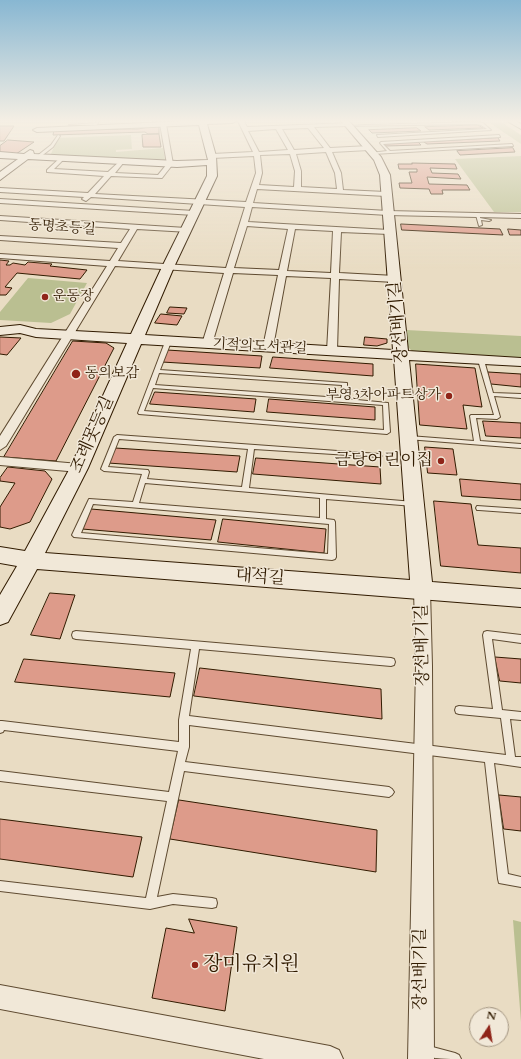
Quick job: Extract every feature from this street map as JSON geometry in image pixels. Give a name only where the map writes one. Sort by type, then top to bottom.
[{"type":"street","points":[[0,177],[8,170]]},
{"type":"street","points":[[50,170],[49,172],[158,178],[164,170]]},
{"type":"street","points":[[73,214],[113,170]]},
{"type":"street","name":"조례못등길","points":[[0,615],[31,560],[79,468],[135,339],[212,176],[212,170]]},
{"type":"street","points":[[207,344],[250,205],[259,170]]},
{"type":"street","points":[[298,190],[299,170]]},
{"type":"street","points":[[339,170],[340,192]]},
{"type":"street","name":"장선배기길","points":[[383,170],[395,279],[422,590],[423,750],[421,1054]]},
{"type":"street","points":[[255,187],[386,194]]},
{"type":"street","points":[[0,190],[90,195],[197,208]]},
{"type":"street","points":[[0,201],[135,226],[186,230]]},
{"type":"street","points":[[0,218],[250,205],[478,217],[521,216]]},
{"type":"street","points":[[244,224],[389,232]]},
{"type":"street","points":[[0,446],[70,335],[135,226]]},
{"type":"street","points":[[268,347],[292,226]]},
{"type":"street","points":[[332,351],[337,229]]},
{"type":"street","name":"동명초등길","points":[[0,238],[123,246]]},
{"type":"street","name":"동명초등길","points":[[0,256],[230,271],[395,279]]},
{"type":"street","name":"기적의도서관길","points":[[0,331],[20,329],[36,333],[168,342],[521,362]]},
{"type":"street","points":[[0,461],[79,468]]},
{"type":"street","name":"대석길","points":[[0,555],[31,560],[521,598]]},
{"type":"street","points":[[0,997],[330,1059]]},
{"type":"lane","points":[[480,225],[478,217],[489,220]]},
{"type":"lane","points":[[151,386],[386,404],[387,432],[141,413],[151,386],[168,342]]},
{"type":"lane","points":[[477,443],[473,416],[497,417],[481,360]]},
{"type":"lane","points":[[157,371],[345,384],[344,400]]},
{"type":"lane","points":[[490,394],[521,396]]},
{"type":"lane","points":[[135,505],[146,472],[104,469],[117,437],[379,456]]},
{"type":"lane","points":[[409,438],[521,446]]},
{"type":"lane","points":[[245,490],[251,447]]},
{"type":"lane","points":[[143,481],[414,504]]},
{"type":"lane","points":[[323,496],[323,522]]},
{"type":"lane","points":[[91,501],[135,505],[332,522],[332,557],[76,535],[91,501]]},
{"type":"lane","points":[[479,508],[521,511]]},
{"type":"lane","points":[[76,635],[391,662]]},
{"type":"lane","points":[[184,720],[516,761],[502,714],[487,635],[521,639]]},
{"type":"lane","points":[[150,904],[184,747],[184,720],[196,645]]},
{"type":"lane","points":[[459,710],[521,716]]},
{"type":"lane","points":[[0,729],[2,725],[184,747]]},
{"type":"lane","points":[[489,758],[503,879],[521,882]]},
{"type":"lane","points":[[180,766],[389,792]]},
{"type":"lane","points":[[0,776],[173,797]]},
{"type":"lane","points":[[0,886],[150,904],[173,899],[212,903]]},
{"type":"lane","points":[[421,1054],[455,1059]]},
{"type":"green space","points":[[463,170],[521,170],[521,212],[494,212]]},
{"type":"green space","name":"운동장","points":[[28,278],[87,283],[70,314],[51,323],[0,320],[0,312]]},
{"type":"green space","points":[[406,330],[521,336],[521,360],[413,352],[408,347]]},
{"type":"green space","points":[[513,920],[521,922],[521,1022]]},
{"type":"building","points":[[417,170],[431,170],[432,173],[458,174],[461,179],[427,177],[429,184],[467,185],[470,190],[442,190],[443,194],[431,194],[429,189],[400,188],[399,183],[412,183],[409,172],[417,172]]},
{"type":"building","points":[[401,224],[500,229],[503,235],[402,230]]},
{"type":"building","points":[[508,229],[521,230],[521,235],[510,235]]},
{"type":"building","points":[[0,260],[9,261],[6,265],[13,263],[25,265],[28,262],[52,264],[50,266],[87,270],[80,279],[17,273],[5,287],[12,288],[6,295],[0,295]]},
{"type":"building","points":[[170,307],[187,308],[184,314],[167,313]]},
{"type":"building","points":[[161,314],[182,316],[177,325],[155,323]]},
{"type":"building","points":[[0,337],[21,338],[7,355],[0,354]]},
{"type":"building","points":[[365,337],[387,339],[387,343],[377,346],[364,345]]},
{"type":"building","points":[[73,341],[106,343],[114,348],[56,461],[4,457]]},
{"type":"building","points":[[167,350],[262,356],[260,368],[162,362]]},
{"type":"building","points":[[273,357],[373,364],[373,376],[270,368]]},
{"type":"building","name":"부영3차아파트상가","points":[[416,364],[475,368],[482,407],[463,405],[467,429],[420,425]]},
{"type":"building","points":[[488,372],[521,374],[521,387],[491,384]]},
{"type":"building","points":[[155,392],[256,399],[254,412],[150,404]]},
{"type":"building","points":[[269,399],[375,407],[375,420],[267,412]]},
{"type":"building","points":[[483,421],[521,423],[521,438],[486,436]]},
{"type":"building","name":"금당어린이집","points":[[425,447],[453,449],[457,475],[428,473]]},
{"type":"building","points":[[115,448],[240,456],[237,472],[108,463]]},
{"type":"building","points":[[256,458],[380,467],[381,484],[253,474]]},
{"type":"building","points":[[8,467],[45,471],[52,479],[30,522],[10,529],[0,527],[0,507],[15,483],[0,481],[0,478]]},
{"type":"building","points":[[460,479],[521,484],[521,500],[462,496]]},
{"type":"building","points":[[434,501],[471,504],[478,545],[521,548],[521,573],[441,566]]},
{"type":"building","points":[[91,509],[216,520],[211,540],[82,529]]},
{"type":"building","points":[[223,519],[326,529],[324,553],[218,542]]},
{"type":"building","points":[[50,593],[75,595],[60,639],[31,635]]},
{"type":"building","points":[[495,657],[521,659],[521,683],[500,681]]},
{"type":"building","points":[[24,659],[175,673],[170,697],[15,682]]},
{"type":"building","points":[[200,668],[381,689],[382,719],[194,696]]},
{"type":"building","points":[[499,795],[521,797],[521,831],[504,829]]},
{"type":"building","points":[[179,800],[377,830],[376,872],[170,839]]},
{"type":"building","points":[[0,819],[142,837],[133,877],[0,859]]},
{"type":"building","name":"장미유치원","points":[[189,919],[237,927],[225,1011],[152,998],[166,928],[194,933]]},
{"type":"place","name":"운동장","points":[[45,297]]},
{"type":"place","name":"동의보감","points":[[76,374]]},
{"type":"place","name":"부영3차아파트상가","points":[[449,396]]},
{"type":"place","name":"금당어린이집","points":[[441,461]]},
{"type":"place","name":"장미유치원","points":[[195,965]]}]
